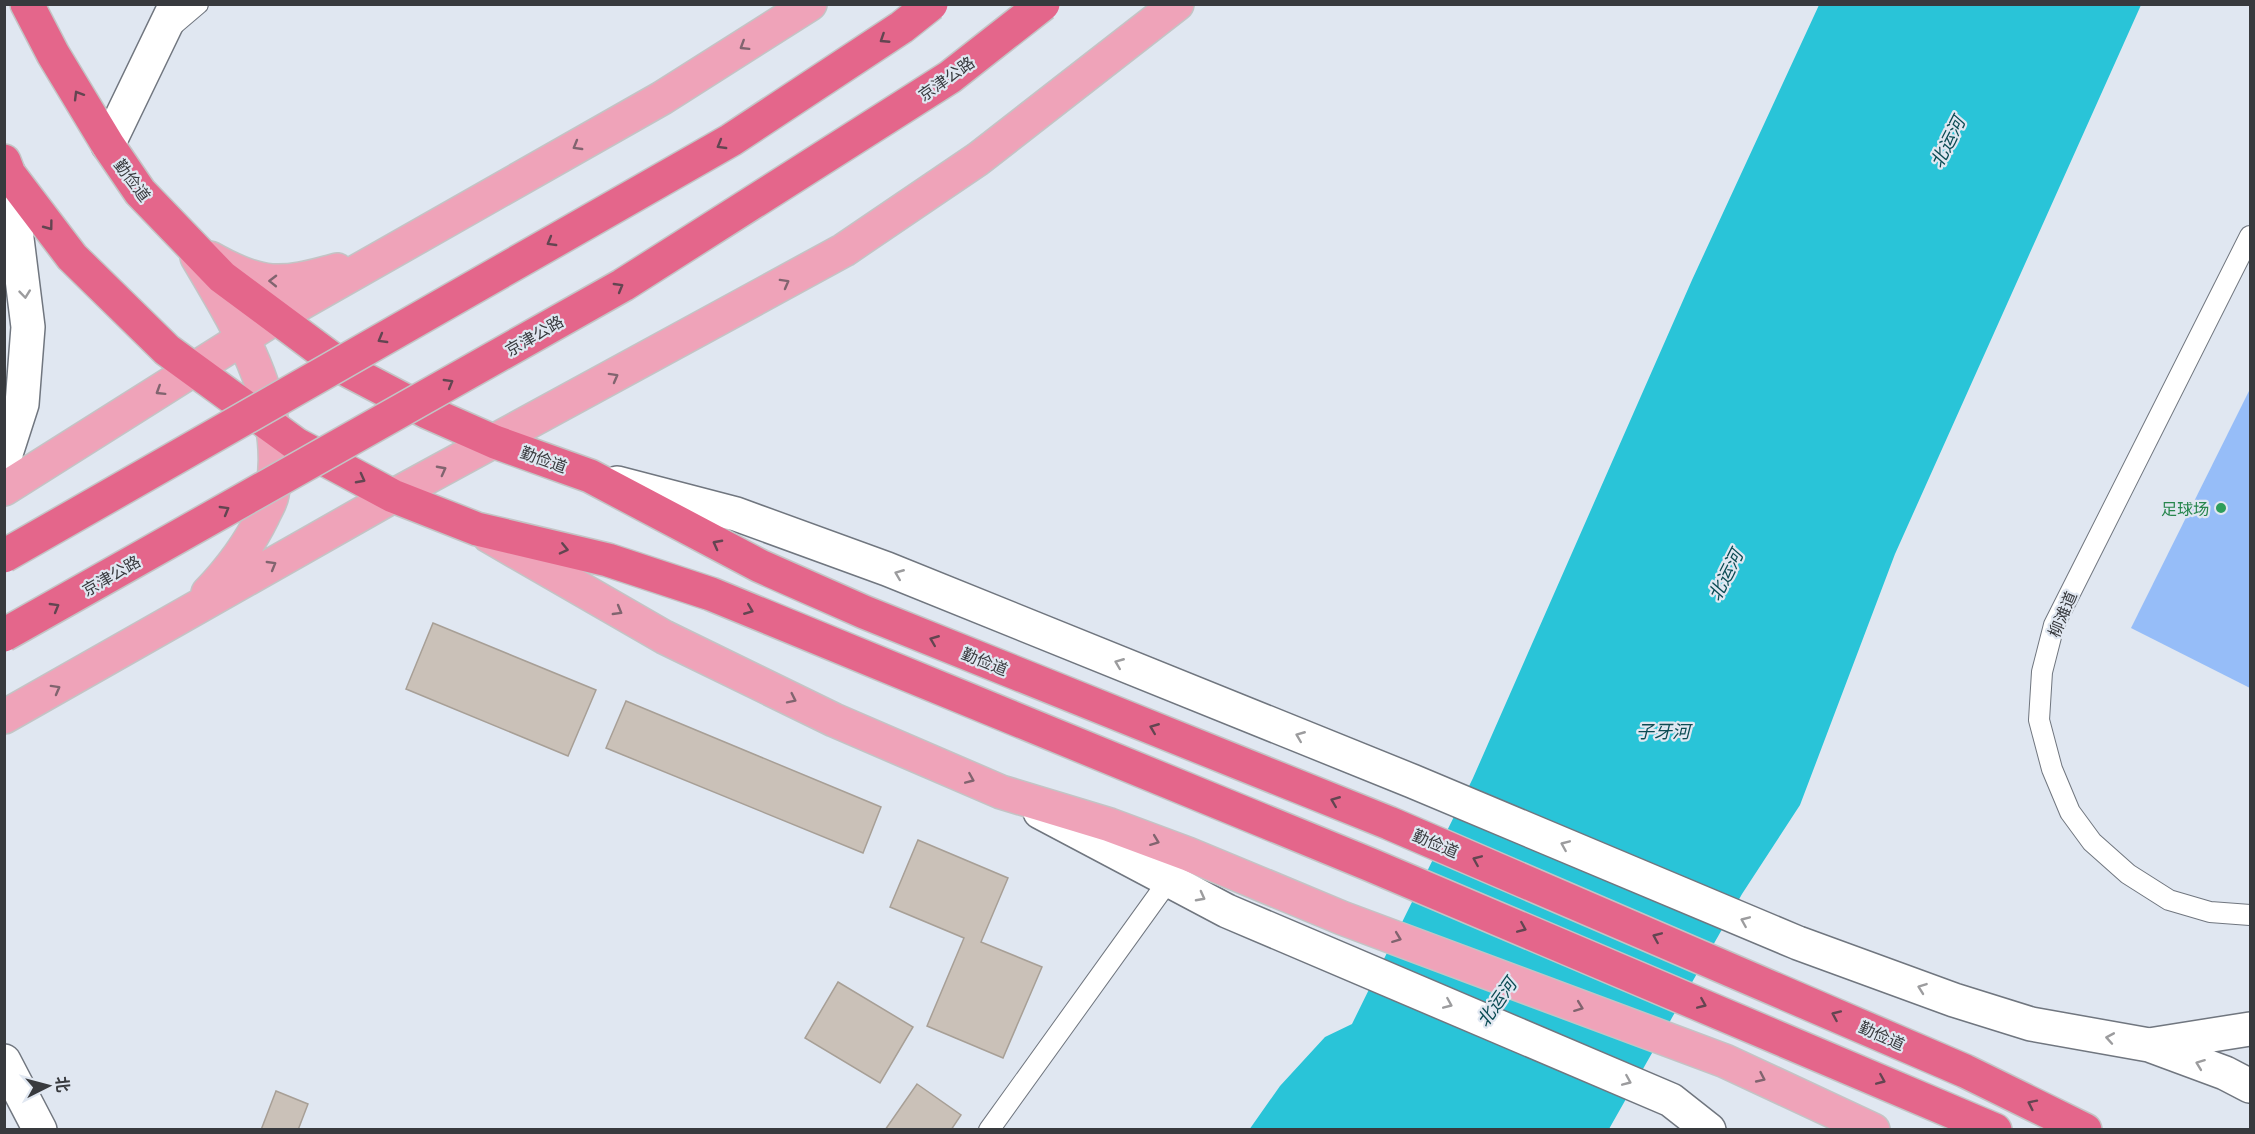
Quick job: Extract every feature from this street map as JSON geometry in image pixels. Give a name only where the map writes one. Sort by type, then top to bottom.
[{"type":"highway","name":"勤俭道","points":[[27,4],[53,54],[108,145],[140,192],[222,277],[347,370],[427,412],[495,442],[590,476],[760,566],[864,612],[1389,823],[1965,1071],[2085,1130]]},
{"type":"highway","points":[[4,556],[731,140],[902,27],[931,4]]},
{"type":"highway","name":"京津公路","points":[[4,635],[623,285],[950,77],[1043,4]]},
{"type":"highway","points":[[7,167],[72,257],[167,350],[296,444],[393,495],[477,529],[608,560],[711,594],[1371,865],[1995,1130]]},
{"type":"main road","points":[[4,489],[275,318],[662,98],[810,4]]},
{"type":"main road","points":[[4,717],[185,616],[393,495],[495,442],[844,250],[978,159],[1177,4]]},
{"type":"main road","points":[[192,248],[238,273],[265,281],[297,280],[390,252]]},
{"type":"main road","points":[[185,616],[222,578],[242,553],[258,527],[272,496],[275,456],[274,428],[267,396],[243,339],[192,248]]},
{"type":"main road","points":[[477,529],[664,637],[834,720],[1001,792],[1110,825],[1188,854],[1342,918],[1725,1061],[1873,1130]]},
{"type":"street","points":[[108,145],[176,4]]},
{"type":"street","points":[[4,460],[22,404],[28,327],[7,167]]},
{"type":"street","points":[[590,476],[736,514],[887,568],[1412,781],[1798,944],[1954,1000],[2031,1024],[2149,1045],[2225,1073],[2250,1086]]},
{"type":"street","points":[[1001,792],[1227,911],[1671,1100],[1709,1130]]},
{"type":"street","points":[[2149,1045],[2250,1029]]},
{"type":"street","points":[[4,1061],[40,1130]]},
{"type":"lane","points":[[162,34],[198,4]]},
{"type":"lane","name":"柳滩道","points":[[2250,236],[2054,625],[2042,672],[2040,720],[2052,769],[2070,812],[2092,842],[2128,874],[2169,900],[2210,912],[2250,915]]},
{"type":"lane","points":[[989,1130],[1188,854]]},
{"type":"shaded area","name":"足球场","points":[[2250,389],[2250,688],[2131,628]]},
{"type":"water","name":"子牙河","points":[[1819,5],[2141,5],[1895,554],[1800,805],[1742,894],[1609,1129],[1249,1130],[1280,1086],[1325,1037],[1352,1024],[1473,778],[1692,280]]},
{"type":"building","points":[[433,623],[596,690],[568,756],[406,689]]},
{"type":"building","points":[[626,701],[881,807],[863,853],[606,748]]},
{"type":"building","points":[[918,840],[1008,878],[981,942],[1042,967],[1003,1058],[927,1026],[964,938],[890,907]]},
{"type":"building","points":[[838,982],[913,1027],[880,1083],[805,1038]]},
{"type":"building","points":[[917,1084],[961,1115],[951,1130],[885,1130]]},
{"type":"building","points":[[276,1091],[308,1104],[298,1130],[261,1130]]},
{"type":"place","name":"足球场","points":[[2221,508]]},
{"type":"water label","name":"北运河","points":[[1947,142]]},
{"type":"water label","name":"北运河","points":[[1725,575]]},
{"type":"water label","name":"北运河","points":[[1496,1002]]}]
